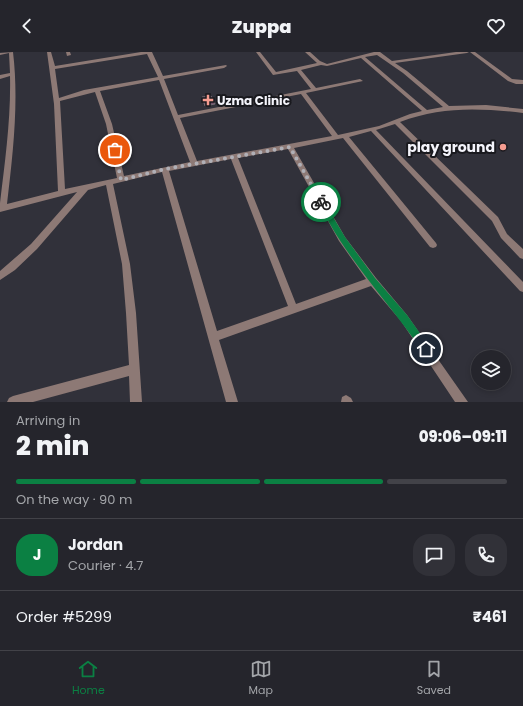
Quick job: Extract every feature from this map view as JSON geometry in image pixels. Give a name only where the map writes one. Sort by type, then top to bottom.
[{"type":"street","points":[[0,54],[7,52]]},
{"type":"street","points":[[11,52],[14,74],[10,138],[2,209],[86,187],[165,169],[337,138],[426,112],[448,108],[486,106],[523,110]]},
{"type":"street","points":[[49,52],[56,100],[62,193]]},
{"type":"street","points":[[52,68],[149,52],[161,78],[194,164]]},
{"type":"street","points":[[258,52],[275,74],[321,64],[339,63],[377,52],[393,62],[448,108]]},
{"type":"street","points":[[307,52],[315,61],[321,64]]},
{"type":"street","points":[[393,62],[467,52]]},
{"type":"street","points":[[472,52],[510,80],[523,82]]},
{"type":"street","points":[[362,57],[426,112]]},
{"type":"street","points":[[56,100],[96,90],[224,66]]},
{"type":"street","points":[[298,69],[315,90]]},
{"type":"street","points":[[0,77],[14,74]]},
{"type":"street","points":[[176,116],[360,81]]},
{"type":"street","points":[[96,90],[109,124],[121,180]]},
{"type":"street","points":[[302,92],[337,138]]},
{"type":"street","points":[[396,121],[495,219],[504,236],[523,255]]},
{"type":"street","points":[[372,129],[523,288]]},
{"type":"street","points":[[345,136],[433,245]]},
{"type":"street","points":[[290,147],[342,239],[373,281],[404,318],[462,402]]},
{"type":"street","points":[[234,157],[293,308]]},
{"type":"street","points":[[165,169],[232,402]]},
{"type":"street","points":[[109,182],[126,264],[131,313],[136,402]]},
{"type":"street","points":[[0,276],[9,270],[49,230],[86,187]]},
{"type":"street","points":[[214,337],[373,281]]},
{"type":"street","points":[[13,402],[134,369]]},
{"type":"building","points":[[211,96],[215,104],[205,106],[202,97]]},
{"type":"way so far","points":[[115,150],[121,180],[165,169],[290,147],[321,202]]},
{"type":"place","name":"Uzma Clinic","points":[[208,100]]},
{"type":"place","name":"play ground","points":[[503,147]]},
{"type":"route","points":[[321,202],[342,239],[373,281],[404,318],[426,349]]}]
